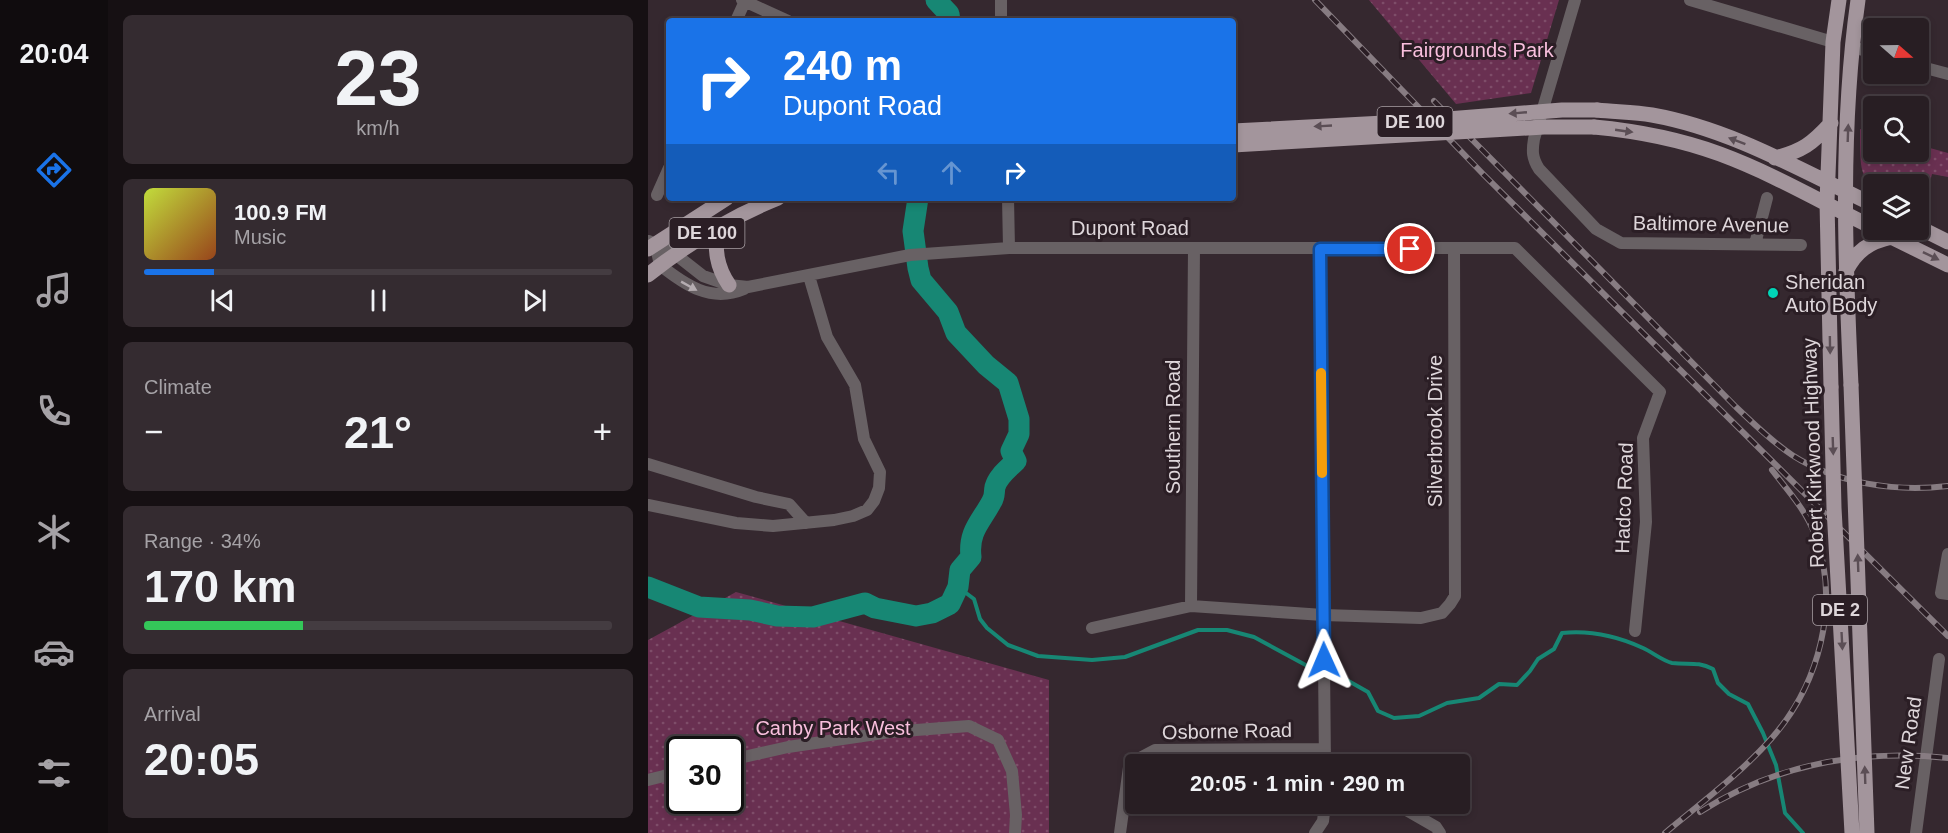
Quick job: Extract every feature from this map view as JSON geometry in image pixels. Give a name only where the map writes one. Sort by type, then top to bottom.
[{"type":"main road","name":"Robert Kirkwood Highway","points":[[1839,0],[1833,42],[1827,202],[1834,508],[1852,833]]},
{"type":"main road","name":"Robert Kirkwood Highway","points":[[1858,0],[1852,47],[1845,213],[1867,833]]},
{"type":"main road","name":"DE 100","points":[[1236,131],[1422,121],[1562,110],[1651,115],[1688,124],[1745,144],[1863,200]]},
{"type":"main road","points":[[1776,158],[1807,147],[1830,123]]},
{"type":"main road","name":"DE 100","points":[[1236,145],[1544,127],[1594,127],[1653,135],[1719,153],[1827,202],[1863,223]]},
{"type":"main road","name":"DE 100","points":[[650,244],[722,201]]},
{"type":"main road","name":"DE 100","points":[[654,270],[717,227],[772,201]]},
{"type":"main road","points":[[717,227],[717,262],[729,285]]},
{"type":"main road","points":[[1929,232],[1948,242]]},
{"type":"main road","points":[[1846,272],[1852,260],[1866,246],[1883,240]]},
{"type":"main road","name":"DE 100","points":[[1898,240],[1948,265]]},
{"type":"street","points":[[1001,0],[1001,18]]},
{"type":"street","name":"Baltimore Avenue","points":[[1575,0],[1532,149],[1534,160],[1539,168],[1596,230],[1621,243],[1801,245]]},
{"type":"street","points":[[1690,0],[1833,42]]},
{"type":"street","points":[[737,18],[744,1],[781,18]]},
{"type":"street","points":[[1852,47],[1863,50]]},
{"type":"street","points":[[1929,69],[1948,74]]},
{"type":"street","points":[[657,195],[666,175]]},
{"type":"street","points":[[1755,244],[1767,198]]},
{"type":"street","points":[[1008,201],[1010,248]]},
{"type":"street","points":[[650,244],[654,270]]},
{"type":"street","name":"Dupont Road","points":[[650,244],[675,254],[703,276],[729,285],[748,286],[910,255],[1010,248],[1515,248]]},
{"type":"street","name":"Southern Road","points":[[1191,606],[1194,248]]},
{"type":"street","name":"Hadco Road","points":[[1515,248],[1660,392],[1643,438],[1646,522],[1635,631]]},
{"type":"street","points":[[1320,249],[1325,754]]},
{"type":"street","name":"Silverbrook Drive","points":[[1323,615],[1434,617],[1445,610],[1455,596],[1454,249]]},
{"type":"street","name":"Dupont Road","points":[[654,270],[701,292],[729,293],[748,286]]},
{"type":"street","points":[[648,506],[736,523],[773,526],[853,516],[867,510],[874,501],[879,488],[880,472],[864,439],[855,385],[827,337],[809,276]]},
{"type":"street","points":[[648,464],[756,497],[789,504],[806,523]]},
{"type":"street","points":[[1945,593],[1948,554]]},
{"type":"street","points":[[1092,628],[1191,606],[1323,615]]},
{"type":"street","name":"New Road","points":[[1916,833],[1939,659]]},
{"type":"street","points":[[744,757],[788,747],[890,732],[969,726],[998,740],[1012,771],[1016,815],[1015,833]]},
{"type":"street","name":"Osborne Road","points":[[1120,833],[1129,767],[1155,750],[1325,749]]},
{"type":"street","points":[[648,780],[666,776]]},
{"type":"street","points":[[1315,833],[1323,821],[1324,814]]},
{"type":"street","points":[[1413,814],[1436,827],[1440,833]]},
{"type":"green space","name":"Fairgrounds Park","points":[[1369,0],[1559,0],[1531,93],[1456,104]]},
{"type":"green space","points":[[1860,129],[1863,130],[1863,162],[1929,162],[1929,148],[1948,153],[1948,177],[1932,174],[1929,186],[1929,174],[1864,174]]},
{"type":"green space","name":"Canby Park West","points":[[736,592],[1049,680],[1049,833],[648,833],[648,640]]},
{"type":"waterway","points":[[936,0],[949,14],[950,18]]},
{"type":"waterway","points":[[648,587],[699,607],[750,610],[777,616],[813,617],[865,603],[875,608],[916,616],[932,613],[950,604],[958,587],[960,570],[971,557],[973,533],[993,499],[996,483],[1016,461],[1011,451],[1019,434],[1019,419],[1008,383],[986,365],[956,333],[948,312],[921,280],[913,231],[918,201]]},
{"type":"waterway","points":[[958,587],[974,599],[980,619],[987,628],[1008,645],[1038,656],[1092,660],[1125,657],[1198,630],[1227,630],[1254,637],[1313,669]]},
{"type":"waterway","points":[[1345,679],[1368,692],[1378,711],[1394,718],[1419,716],[1447,703],[1479,698],[1499,684],[1517,685],[1538,659],[1554,649],[1562,633],[1583,632],[1614,637],[1672,663],[1697,664],[1713,669],[1718,683],[1729,694],[1748,704],[1776,765],[1785,813],[1803,833]]},
{"type":"railway","points":[[1315,0],[1483,174],[1948,636]]},
{"type":"railway","points":[[1434,101],[1736,407],[1784,450],[1828,473],[1867,484],[1908,488],[1948,486]]},
{"type":"railway","points":[[1665,833],[1733,776],[1771,739],[1788,718],[1802,694],[1821,643],[1826,588],[1823,561],[1807,517],[1772,470]]},
{"type":"railway","points":[[1700,812],[1758,782],[1788,771],[1819,764],[1850,758],[1882,756],[1948,758]]},
{"type":"slow traffic","points":[[1321,373],[1322,473]]},
{"type":"place","name":"Sheridan Auto Body","points":[[1773,293]]},
{"type":"route","points":[[1324,660],[1320,249],[1410,249]]}]
